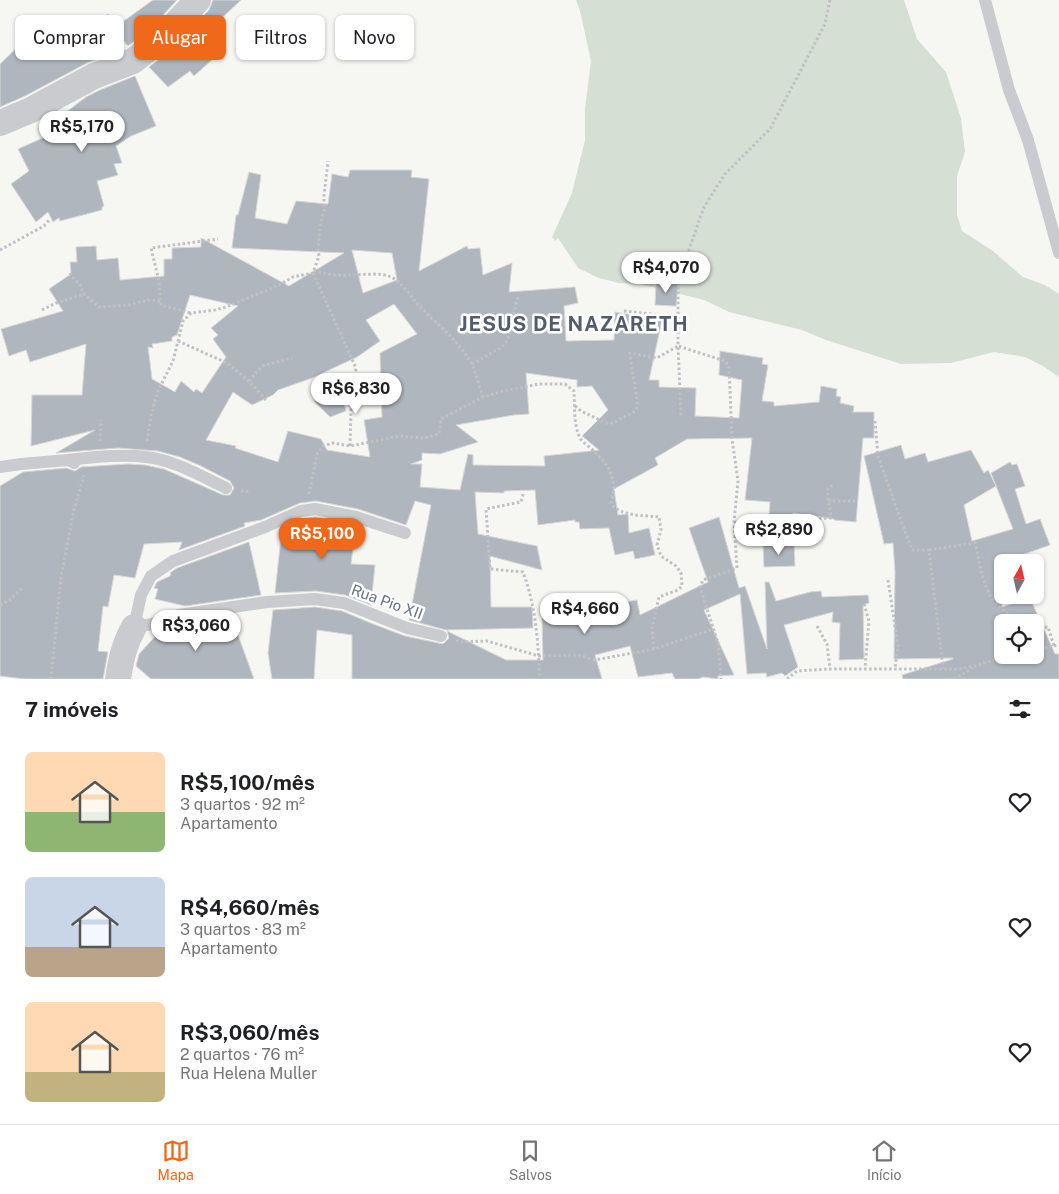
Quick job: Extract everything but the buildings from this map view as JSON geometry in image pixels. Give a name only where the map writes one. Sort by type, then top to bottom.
[{"type":"street","points":[[0,123],[31,110],[94,76],[134,61],[160,40],[198,0]]},
{"type":"street","points":[[118,679],[124,646],[134,627]]},
{"type":"lane","points":[[985,0],[1009,90],[1028,140],[1059,253]]},
{"type":"lane","points":[[0,467],[20,464],[74,463],[90,457],[145,457],[177,466],[226,488]]},
{"type":"lane","points":[[134,627],[141,595],[151,576],[173,561],[265,527],[307,509],[356,517],[404,533]]},
{"type":"lane","name":"Rua Pio XII","points":[[134,627],[152,624],[179,615],[267,602],[315,599],[344,603],[407,628],[441,636]]},
{"type":"path","points":[[681,415],[678,281],[704,207],[725,174],[770,129],[824,24],[830,0]]},
{"type":"path","points":[[328,161],[324,211],[320,226],[319,256],[314,271],[356,368],[350,446]]},
{"type":"path","points":[[0,250],[44,226],[50,219]]},
{"type":"path","points":[[218,239],[151,248],[159,281],[161,305],[191,313],[215,310],[265,292],[293,277],[314,271],[349,276],[391,276],[447,332],[472,364],[483,397]]},
{"type":"path","points":[[70,272],[72,277],[80,284],[84,294],[98,307],[128,305],[148,300],[161,301]]},
{"type":"path","points":[[42,310],[84,294]]},
{"type":"path","points":[[472,364],[502,347],[508,340],[518,296]]},
{"type":"path","points":[[624,311],[678,317]]},
{"type":"path","points":[[145,457],[153,406],[173,361],[183,321],[191,313]]},
{"type":"path","points":[[178,341],[227,363],[249,380],[266,400]]},
{"type":"path","points":[[575,406],[581,411],[608,424],[635,411],[638,407],[638,401],[630,353],[657,358],[678,346],[725,361],[729,366],[732,439],[738,481],[734,522],[737,568],[703,580],[700,587],[718,643],[721,679]]},
{"type":"path","points":[[249,380],[262,366],[292,358]]},
{"type":"path","points":[[307,509],[317,454],[323,446],[333,443],[350,446],[399,436],[424,438],[439,434],[442,419],[483,397],[503,390],[539,384],[565,384],[574,391],[578,430],[581,439],[601,458],[613,477],[615,491],[611,503],[621,512],[659,517],[661,530],[657,545],[661,556],[676,566],[681,573],[682,586],[678,590],[659,596],[652,628],[654,650]]},
{"type":"path","points":[[875,421],[878,457],[912,550],[929,550],[974,543],[986,586],[992,600],[1006,614]]},
{"type":"path","points":[[51,679],[60,578],[70,526],[86,468],[74,463]]},
{"type":"path","points":[[734,522],[831,518],[827,490],[834,484]]},
{"type":"path","points":[[523,494],[521,502],[486,509],[490,569],[523,572],[531,593],[540,679]]},
{"type":"path","points":[[828,500],[855,500]]},
{"type":"path","points":[[929,550],[944,668]]},
{"type":"path","points":[[888,580],[898,646],[895,668]]},
{"type":"path","points":[[0,605],[10,600],[23,587]]},
{"type":"path","points":[[864,604],[869,621],[865,668]]},
{"type":"path","points":[[817,626],[828,644],[830,668]]},
{"type":"path","points":[[1044,628],[1048,627],[1054,646]]},
{"type":"path","points":[[441,636],[460,642],[487,641],[539,656],[578,655],[595,660],[654,650],[713,629]]},
{"type":"path","points":[[1044,648],[1059,644]]},
{"type":"path","points":[[787,679],[797,671],[830,668],[958,668],[975,666],[994,660]]},
{"type":"path","points":[[954,679],[975,666]]},
{"type":"shaded area","points":[[576,0],[904,0],[917,39],[946,72],[961,118],[965,152],[957,176],[957,215],[962,231],[993,251],[1023,277],[1045,285],[1059,294],[1059,377],[1025,357],[994,352],[951,363],[901,364],[826,340],[802,330],[729,312],[704,300],[640,284],[619,283],[599,278],[578,268],[558,238],[555,241],[552,237],[572,193],[585,140],[585,109],[591,61]]},
{"type":"district","name":"JESUS DE NAZARETH","points":[[574,324]]}]
